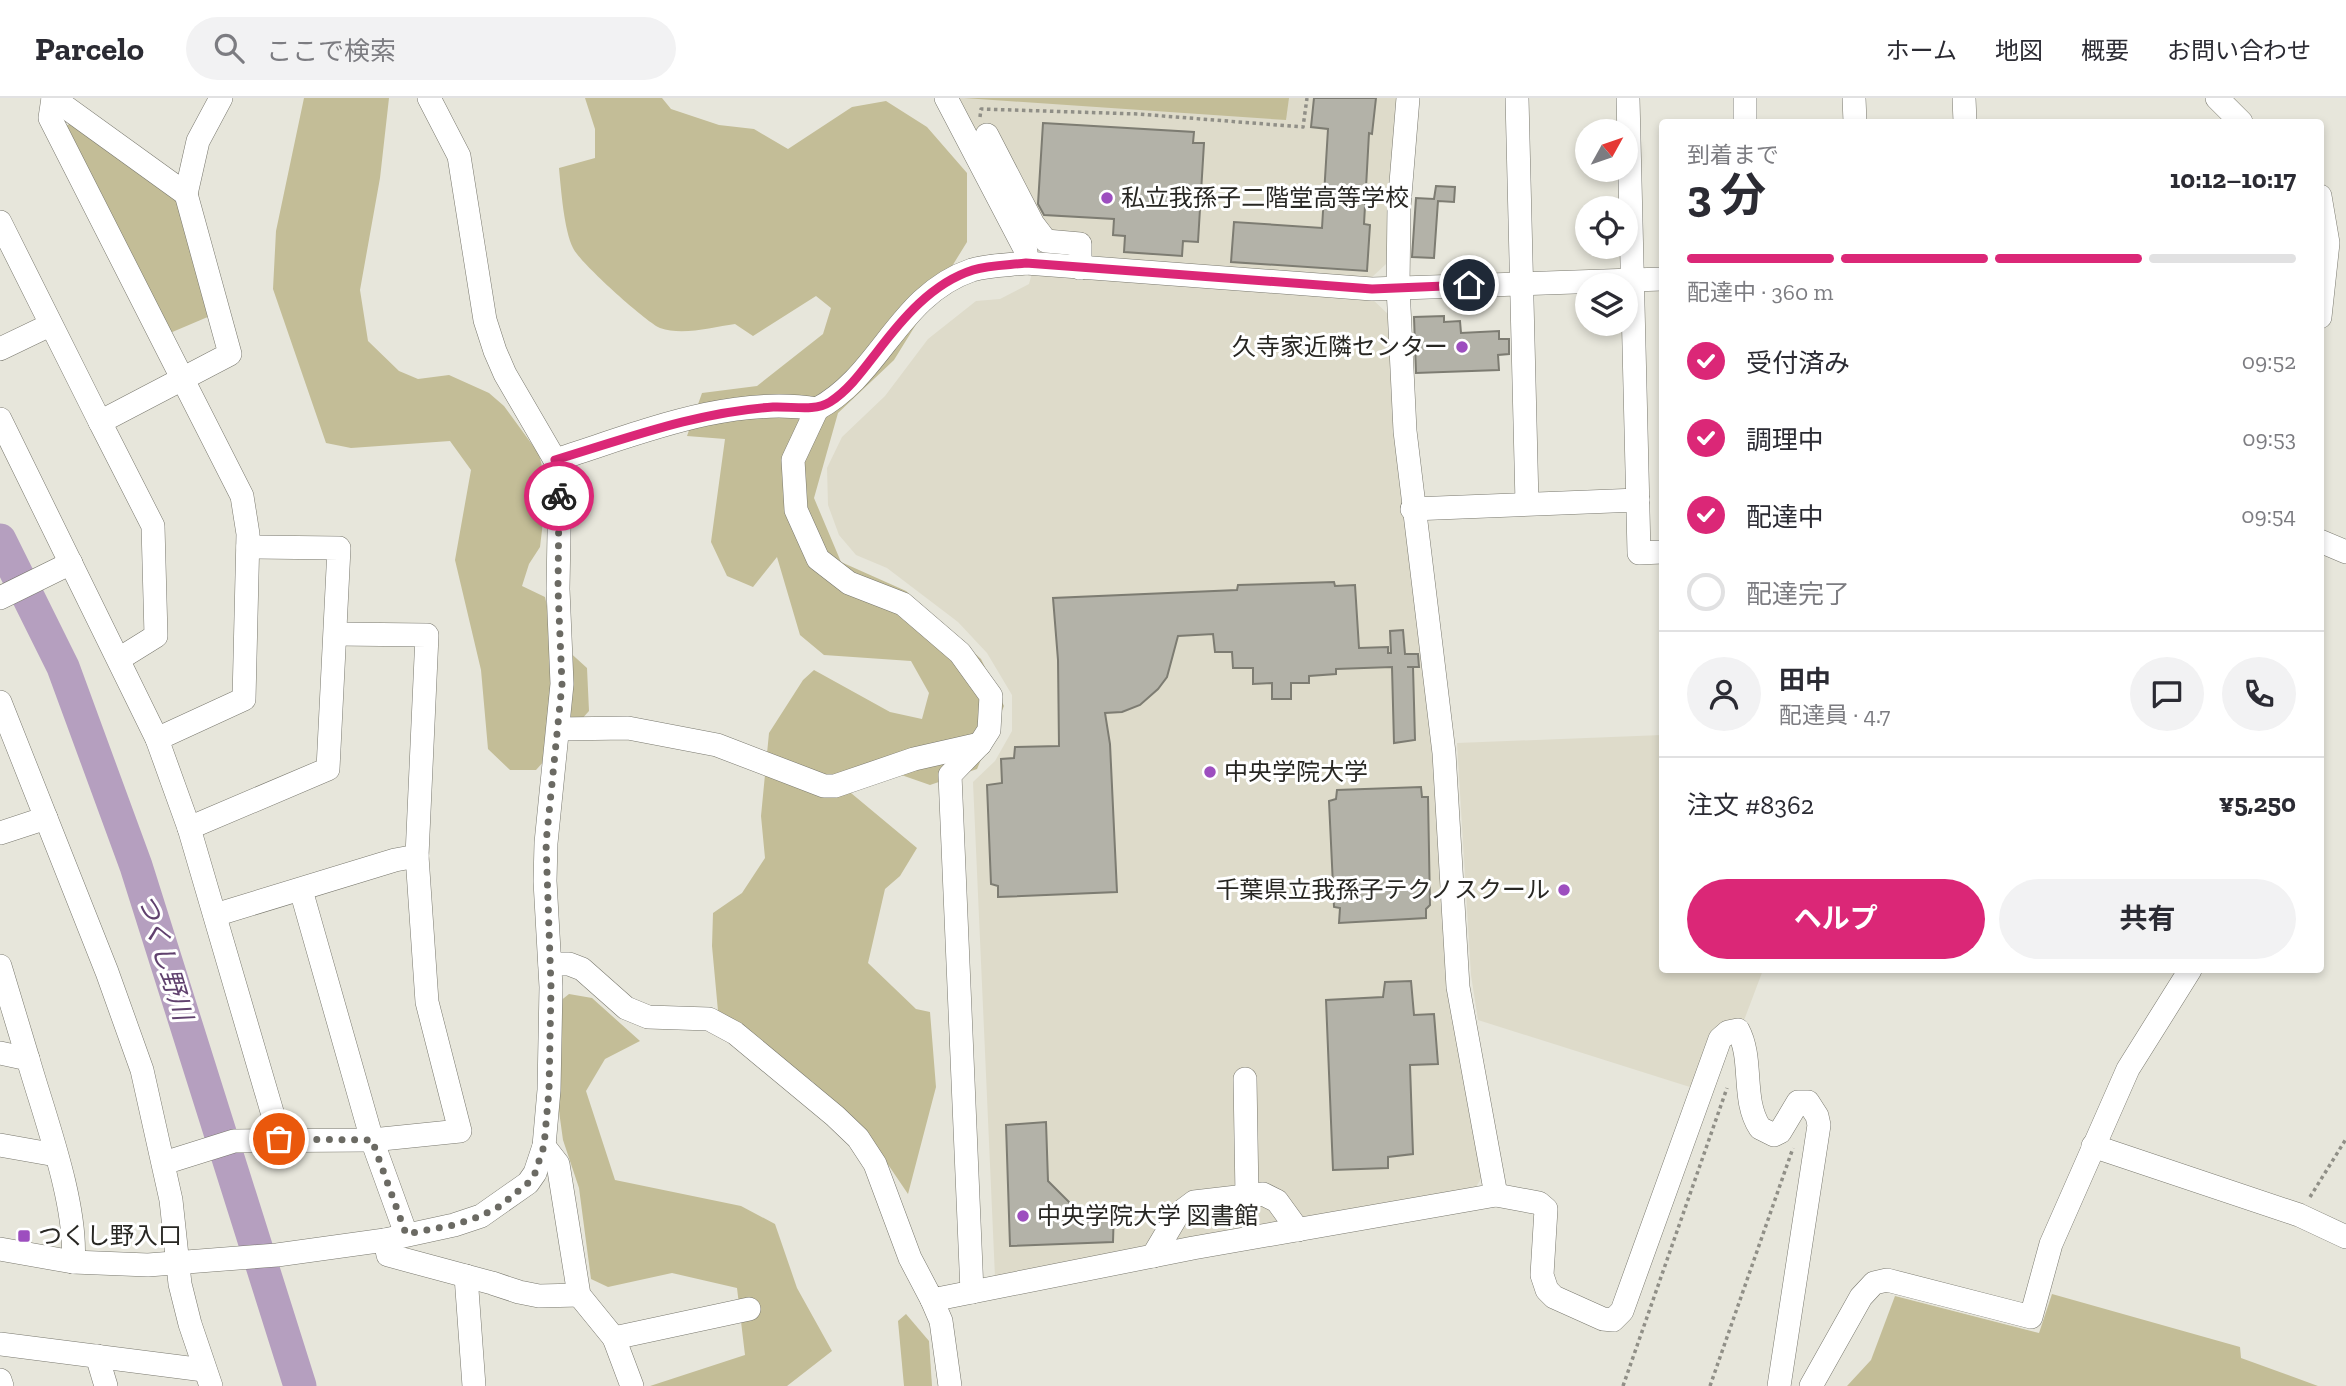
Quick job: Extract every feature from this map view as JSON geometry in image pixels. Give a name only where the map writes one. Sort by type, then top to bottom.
[{"type":"street","points":[[157,739],[244,699],[248,547],[242,496],[50,118],[53,98],[186,194]]},
{"type":"street","points":[[0,1249],[73,1262],[178,1264],[277,1255],[396,1237],[454,1225],[500,1206],[528,1183],[535,1173],[544,1146],[549,1090],[550,964],[546,843],[559,729],[562,661],[558,589],[559,477],[555,460],[505,374],[495,351],[485,320],[459,156],[429,98]]},
{"type":"street","points":[[946,98],[1026,251],[1026,263]]},
{"type":"street","points":[[1408,98],[1399,207],[1398,287],[1405,431],[1412,509],[1444,753],[1458,986],[1496,1195]]},
{"type":"street","points":[[1517,98],[1527,503]]},
{"type":"street","points":[[1628,98],[1633,273]]},
{"type":"street","points":[[1745,98],[1745,119]]},
{"type":"street","points":[[1854,98],[1854,119]]},
{"type":"street","points":[[1964,98],[1965,119]]},
{"type":"street","points":[[2217,98],[2238,119]]},
{"type":"street","points":[[100,422],[230,354],[186,194],[198,141],[214,101]]},
{"type":"street","points":[[987,135],[1033,225],[1045,241],[1080,244],[1080,268]]},
{"type":"street","points":[[2324,220],[2328,243],[2324,280]]},
{"type":"street","points":[[0,222],[153,526],[156,636],[118,659]]},
{"type":"street","points":[[972,1292],[950,775],[980,744],[990,726],[991,696],[973,668],[903,604],[839,578],[818,559],[796,510],[793,460],[817,409],[847,388],[903,318],[942,285],[973,270],[1026,263],[1372,289],[1575,282]]},
{"type":"street","points":[[1638,280],[1659,279]]},
{"type":"street","points":[[0,349],[50,325]]},
{"type":"street","points":[[1635,336],[1639,552],[1659,552]]},
{"type":"street","points":[[555,460],[681,421],[727,410],[796,405],[817,409]]},
{"type":"street","points":[[0,419],[157,739],[189,828],[279,1139]]},
{"type":"street","points":[[1412,509],[1639,500]]},
{"type":"street","points":[[2324,543],[2346,552]]},
{"type":"street","points":[[189,828],[328,769],[339,548],[248,547]]},
{"type":"street","points":[[0,598],[71,563]]},
{"type":"street","points":[[164,1163],[234,1141],[372,1140],[460,1131],[427,1002],[417,856],[427,635],[336,634]]},
{"type":"street","points":[[0,702],[107,972],[142,1070],[164,1163],[178,1264],[190,1324],[208,1378],[97,1356],[0,1344]]},
{"type":"street","points":[[559,729],[628,728],[705,743],[754,757],[824,786],[835,786],[914,759],[980,744]]},
{"type":"street","points":[[0,833],[46,818]]},
{"type":"street","points":[[215,915],[417,856]]},
{"type":"street","points":[[301,890],[372,1140],[396,1237],[388,1255],[539,1296],[579,1295]]},
{"type":"street","points":[[550,964],[569,964],[582,969],[626,1008],[649,1017],[709,1019],[735,1032],[858,1138],[875,1164],[910,1258],[941,1321],[950,1386]]},
{"type":"street","points":[[0,966],[56,1155],[75,1241],[73,1262]]},
{"type":"street","points":[[1811,1386],[1861,1297],[1874,1283],[1887,1280],[2031,1317],[2051,1244],[2128,1069],[2188,973]]},
{"type":"street","points":[[932,1300],[1153,1256],[1496,1195],[1539,1202],[1546,1209],[1542,1275],[1547,1290],[1567,1303],[1603,1319],[1613,1320],[1622,1311],[1720,1039],[1728,1032],[1738,1030],[1745,1043],[1750,1100],[1760,1128],[1774,1135],[1780,1132],[1798,1102],[1808,1102],[1819,1125],[1779,1386]]},
{"type":"street","points":[[0,1053],[28,1059]]},
{"type":"street","points":[[1245,1079],[1247,1196]]},
{"type":"street","points":[[0,1145],[56,1155]]},
{"type":"street","points":[[544,1146],[558,1164],[579,1295],[614,1338],[632,1386]]},
{"type":"street","points":[[2093,1146],[2299,1215],[2346,1237]]},
{"type":"street","points":[[1153,1256],[1178,1213],[1194,1202],[1263,1194],[1271,1196],[1298,1230]]},
{"type":"street","points":[[467,1276],[474,1386]]},
{"type":"street","points":[[614,1338],[749,1309]]},
{"type":"street","points":[[97,1356],[106,1386]]},
{"type":"street","points":[[0,1380],[2,1386]]},
{"type":"path","points":[[987,135],[980,122],[981,109],[1138,114],[1303,127],[1307,98]]},
{"type":"path","points":[[1623,1386],[1728,1086]]},
{"type":"path","points":[[2299,1215],[2346,1139]]},
{"type":"path","points":[[1710,1386],[1795,1142]]},
{"type":"shaded area","points":[[304,98],[389,98],[380,178],[360,290],[368,341],[399,371],[418,379],[449,375],[489,393],[504,406],[539,454],[547,488],[540,547],[529,564],[522,586],[545,597],[554,638],[587,668],[589,711],[536,770],[510,770],[488,749],[481,670],[455,560],[471,470],[450,441],[351,448],[326,443],[273,289],[276,231]]},
{"type":"shaded area","points":[[585,98],[662,98],[671,109],[719,125],[754,129],[788,149],[852,107],[886,101],[927,127],[967,173],[967,242],[894,360],[838,413],[814,498],[841,562],[906,591],[981,659],[1004,706],[977,769],[930,785],[867,763],[851,793],[917,848],[900,876],[885,889],[868,963],[916,1009],[930,1012],[936,1087],[908,1194],[889,1166],[813,1082],[718,1011],[712,946],[713,913],[742,893],[765,858],[761,816],[769,733],[803,680],[814,670],[890,712],[922,719],[929,693],[911,661],[824,655],[800,635],[777,557],[753,587],[727,576],[711,542],[725,439],[687,436],[702,393],[757,386],[823,334],[831,308],[816,296],[753,336],[735,324],[688,331],[660,328],[628,304],[578,255],[567,231],[559,168],[595,158],[595,129]]},
{"type":"shaded area","name":"私立我孫子二階堂高等学校","points":[[958,98],[1398,98],[1386,264],[1370,279],[1040,257]]},
{"type":"shaded area","points":[[964,98],[1289,98],[1286,120]]},
{"type":"shaded area","points":[[73,122],[177,199],[210,316],[170,333],[64,127]]},
{"type":"shaded area","name":"中央学院大学","points":[[1032,273],[1369,296],[1390,316],[1415,597],[1482,1177],[1473,1192],[995,1277],[973,782],[995,761],[1012,731],[1012,695],[987,653],[958,622],[887,568],[856,555],[839,535],[828,505],[827,468],[842,437],[885,396],[928,339],[976,301],[1000,299],[1029,284]]},
{"type":"shaded area","name":"千葉県立我孫子テクノスクール","points":[[1659,735],[1659,973],[1762,973],[1743,1023],[1693,1088],[1478,1020],[1471,975],[1457,743]]},
{"type":"shaded area","points":[[569,994],[592,998],[640,1041],[605,1059],[586,1091],[615,1180],[741,1206],[775,1224],[797,1288],[832,1351],[787,1386],[650,1386],[745,1355],[737,1288],[672,1273],[608,1287],[591,1279],[579,1188],[563,1140],[558,1104],[559,1002]]},
{"type":"shaded area","points":[[2052,1294],[2240,1347],[2241,1358],[2318,1386],[1847,1386],[1871,1360],[1895,1296],[2039,1333]]},
{"type":"shaded area","points":[[906,1314],[929,1341],[932,1386],[904,1386],[898,1321]]},
{"type":"building","points":[[1314,98],[1376,98],[1372,134],[1369,133],[1364,224],[1370,225],[1367,271],[1231,262],[1234,222],[1322,228],[1328,129],[1311,127]]},
{"type":"building","points":[[1043,123],[1194,132],[1193,143],[1204,143],[1198,242],[1183,241],[1182,256],[1124,252],[1125,236],[1113,235],[1114,219],[1044,215],[1038,204]]},
{"type":"building","points":[[1436,186],[1455,187],[1454,202],[1438,201],[1434,258],[1412,257],[1416,198],[1434,199]]},
{"type":"building","name":"久寺家近隣センター","points":[[1444,316],[1444,322],[1460,321],[1461,333],[1499,331],[1499,339],[1509,339],[1509,354],[1498,355],[1499,370],[1416,373],[1414,317]]},
{"type":"building","points":[[1334,582],[1335,586],[1355,585],[1359,648],[1388,647],[1388,653],[1391,653],[1390,631],[1403,630],[1405,654],[1418,654],[1419,667],[1413,667],[1415,740],[1394,743],[1392,667],[1336,669],[1336,674],[1309,676],[1309,683],[1291,683],[1291,699],[1272,699],[1272,683],[1253,684],[1253,668],[1233,668],[1232,652],[1215,652],[1213,634],[1178,636],[1167,677],[1158,689],[1140,705],[1122,712],[1105,713],[1110,744],[1117,892],[998,897],[998,886],[991,884],[987,785],[1002,783],[1001,759],[1014,758],[1015,747],[1059,746],[1058,660],[1053,598],[1237,590],[1238,585]]},
{"type":"building","points":[[1421,787],[1422,797],[1428,797],[1430,905],[1426,909],[1426,918],[1339,923],[1340,908],[1334,907],[1329,801],[1336,799],[1337,790]]},
{"type":"building","points":[[1411,981],[1414,1015],[1434,1014],[1438,1064],[1410,1065],[1413,1154],[1388,1157],[1388,1168],[1333,1170],[1326,1000],[1383,997],[1385,982]]},
{"type":"building","points":[[1046,1122],[1048,1181],[1076,1209],[1114,1208],[1113,1242],[1010,1246],[1006,1125]]},
{"type":"waterway","name":"つくし野川","points":[[0,540],[63,667],[136,866],[300,1386]]},
{"type":"way so far","points":[[279,1139],[372,1140],[406,1234],[454,1225],[481,1216],[500,1206],[528,1183],[535,1173],[544,1146],[549,1090],[551,987],[545,881],[549,808],[562,684],[558,589],[559,496]]},
{"type":"place","name":"私立我孫子二階堂高等学校","points":[[1107,198]]},
{"type":"place","name":"久寺家近隣センター","points":[[1462,347]]},
{"type":"place","name":"中央学院大学","points":[[1210,772]]},
{"type":"place","name":"千葉県立我孫子テクノスクール","points":[[1564,890]]},
{"type":"place","name":"中央学院大学 図書館","points":[[1023,1216]]},
{"type":"place","name":"つくし野入口","points":[[24,1236]]},
{"type":"route","points":[[559,496],[555,460],[681,421],[727,410],[796,405],[817,409],[832,401],[860,374],[903,318],[942,285],[973,270],[1026,263],[1372,289],[1469,285]]}]
